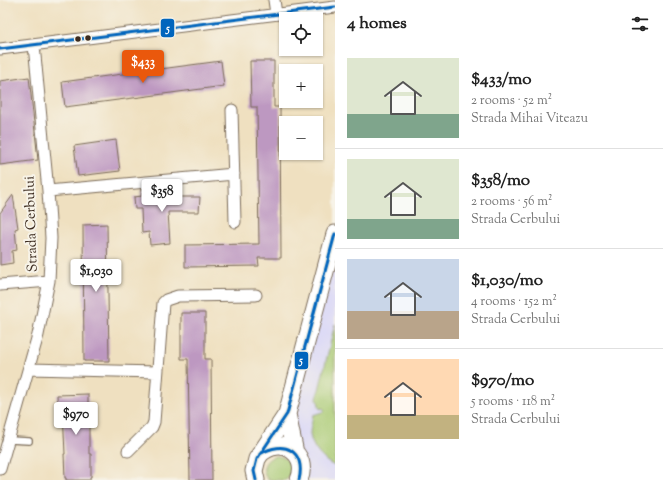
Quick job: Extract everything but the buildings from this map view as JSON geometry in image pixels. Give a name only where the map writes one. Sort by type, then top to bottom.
[{"type":"main road","points":[[256,479],[255,465],[260,454],[287,414],[335,234]]},
{"type":"main road","points":[[287,414],[295,453],[301,464],[302,471],[299,480]]},
{"type":"main road","points":[[260,454],[271,447],[278,446],[290,449],[295,453]]},
{"type":"street","points":[[274,0],[276,14]]},
{"type":"street","points":[[0,49],[94,36],[335,7]]},
{"type":"street","name":"Strada Cerbului","points":[[0,469],[38,335],[49,281],[51,238],[34,45]]},
{"type":"street","points":[[232,110],[235,222]]},
{"type":"street","points":[[48,191],[234,174]]},
{"type":"street","points":[[0,285],[49,281]]},
{"type":"street","points":[[128,451],[152,427],[162,307],[166,300],[178,296],[256,295]]},
{"type":"street","points":[[29,369],[157,372]]},
{"type":"lane","points":[[9,440],[29,441]]},
{"type":"shaded area","points":[[335,234],[335,480],[299,480],[287,414]]},
{"type":"green space","points":[[335,324],[335,466],[323,458],[315,449],[310,434],[313,415],[325,411],[323,408],[320,409],[317,398]]},
{"type":"green space","points":[[276,456],[284,458],[290,464],[291,468],[289,476],[286,480],[268,480],[264,472],[264,465],[266,462],[272,457]]},
{"type":"transit line","name":"5","points":[[0,49],[335,7]]},
{"type":"transit line","name":"5","points":[[256,480],[254,471],[257,459],[287,414],[335,234]]},
{"type":"transit line","name":"5","points":[[260,454],[277,448],[291,450],[296,455],[299,462],[299,480]]}]
